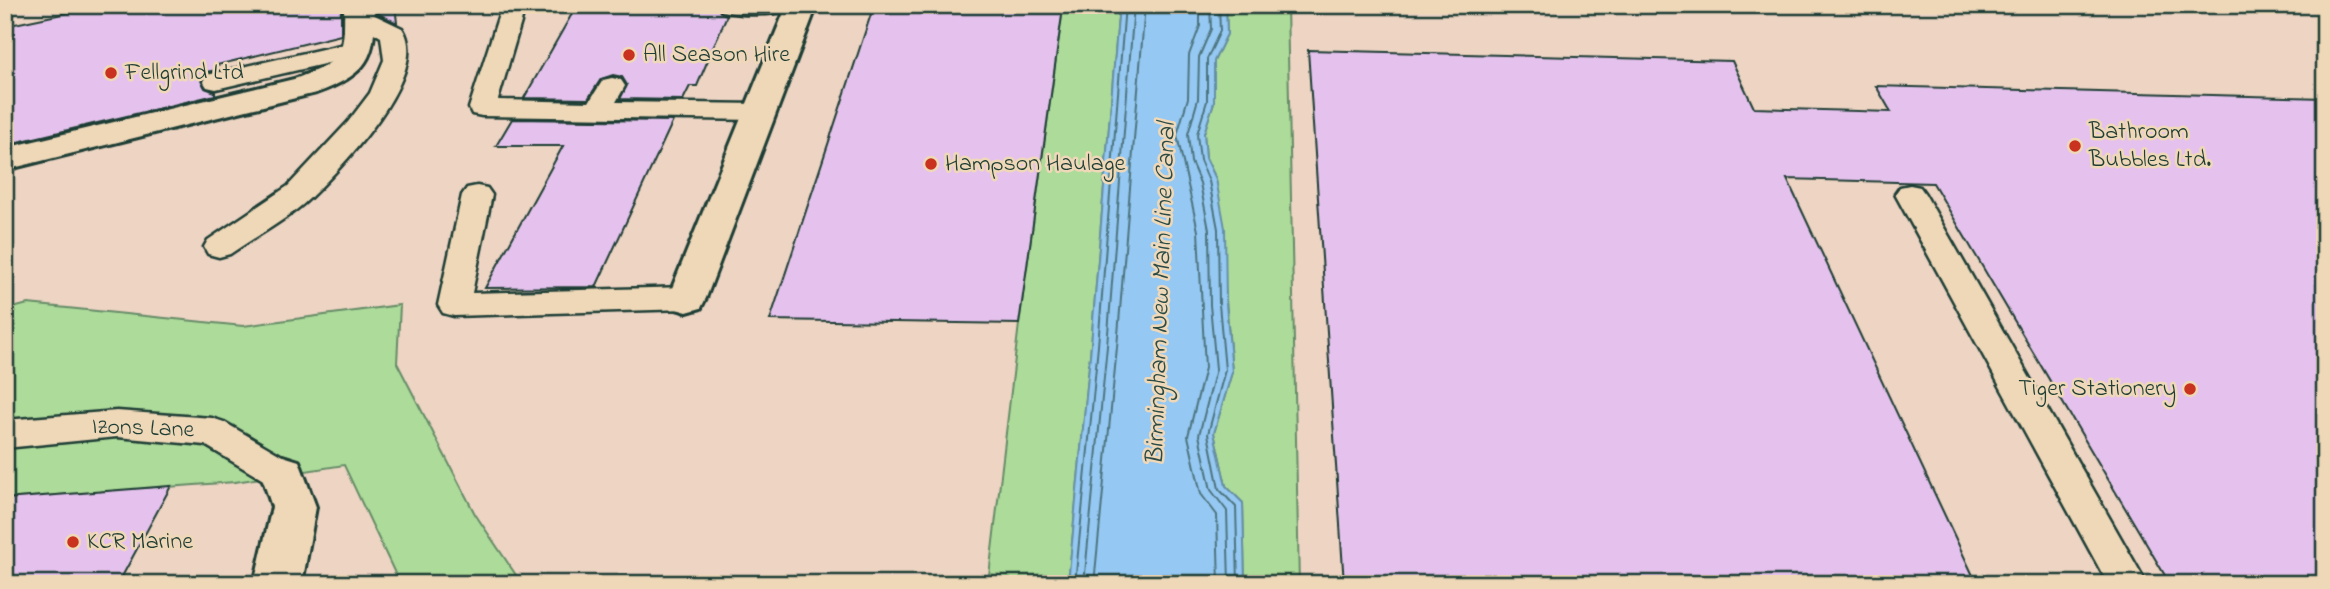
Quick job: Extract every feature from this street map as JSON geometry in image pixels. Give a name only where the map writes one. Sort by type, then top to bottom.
[{"type":"street","points":[[687,298],[802,5]]},
{"type":"street","points":[[5,159],[333,77],[353,61],[361,42],[360,10]]},
{"type":"street","name":"Izons Lane","points":[[278,584],[294,507],[283,474]]},
{"type":"lane","points":[[514,5],[482,108],[760,112]]},
{"type":"lane","points":[[731,6],[784,5]]},
{"type":"lane","points":[[219,247],[298,193],[358,128],[383,94],[397,60],[393,33],[360,10]]},
{"type":"lane","points":[[216,81],[358,49]]},
{"type":"lane","points":[[598,110],[612,86]]},
{"type":"lane","points":[[1910,194],[2128,584]]},
{"type":"lane","points":[[477,195],[454,305],[687,298]]},
{"type":"lane","name":"Izons Lane","points":[[5,434],[117,424],[212,432],[283,474]]},
{"type":"green space","points":[[1035,5],[1119,5],[1068,584],[988,584],[1019,324],[1063,9],[1035,8]]},
{"type":"green space","points":[[1226,5],[1287,5],[1299,584],[1245,584],[1243,503],[1226,486],[1214,433],[1232,372],[1216,179],[1206,158],[1204,133],[1214,102],[1214,61],[1227,34]]},
{"type":"green space","points":[[28,304],[243,326],[400,305],[397,363],[475,514],[522,584],[400,584],[344,465],[235,482],[5,499],[5,310]]},
{"type":"water","name":"Birmingham New Main Line Canal","points":[[1119,5],[1226,5],[1227,34],[1214,61],[1214,102],[1204,133],[1206,158],[1216,179],[1225,228],[1226,304],[1232,372],[1214,433],[1226,486],[1243,503],[1245,584],[1068,584]]},
{"type":"building","name":"Fellgrind Ltd","points":[[105,5],[341,5],[341,35],[217,65],[217,70],[206,72],[201,80],[205,88],[215,92],[215,95],[5,145],[5,26]]},
{"type":"building","points":[[377,5],[395,5],[397,23],[377,13]]},
{"type":"building","name":"All Season Hire","points":[[577,5],[717,5],[720,12],[727,15],[697,86],[690,86],[683,100],[620,99],[627,85],[622,77],[613,75],[601,79],[588,99],[524,98]]},
{"type":"building","name":"Hampson Haulage","points":[[874,5],[1035,5],[1035,8],[1063,8],[1019,324],[770,320]]},
{"type":"building","points":[[1308,50],[1732,61],[1754,108],[1891,112],[1876,86],[2325,98],[2325,584],[2170,584],[1933,183],[1787,179],[1977,584],[1344,584]]},
{"type":"building","points":[[512,119],[673,121],[596,287],[485,288],[563,146],[496,146]]},
{"type":"building","name":"KCR Marine","points":[[171,486],[118,584],[5,584],[5,499]]},
{"type":"place","name":"All Season Hire","points":[[629,55]]},
{"type":"place","name":"Fellgrind Ltd","points":[[111,73]]},
{"type":"place","name":"Bathroom Bubbles Ltd.","points":[[2075,146]]},
{"type":"place","name":"Hampson Haulage","points":[[931,164]]},
{"type":"place","name":"Tiger Stationery","points":[[2190,389]]},
{"type":"place","name":"KCR Marine","points":[[73,542]]}]
